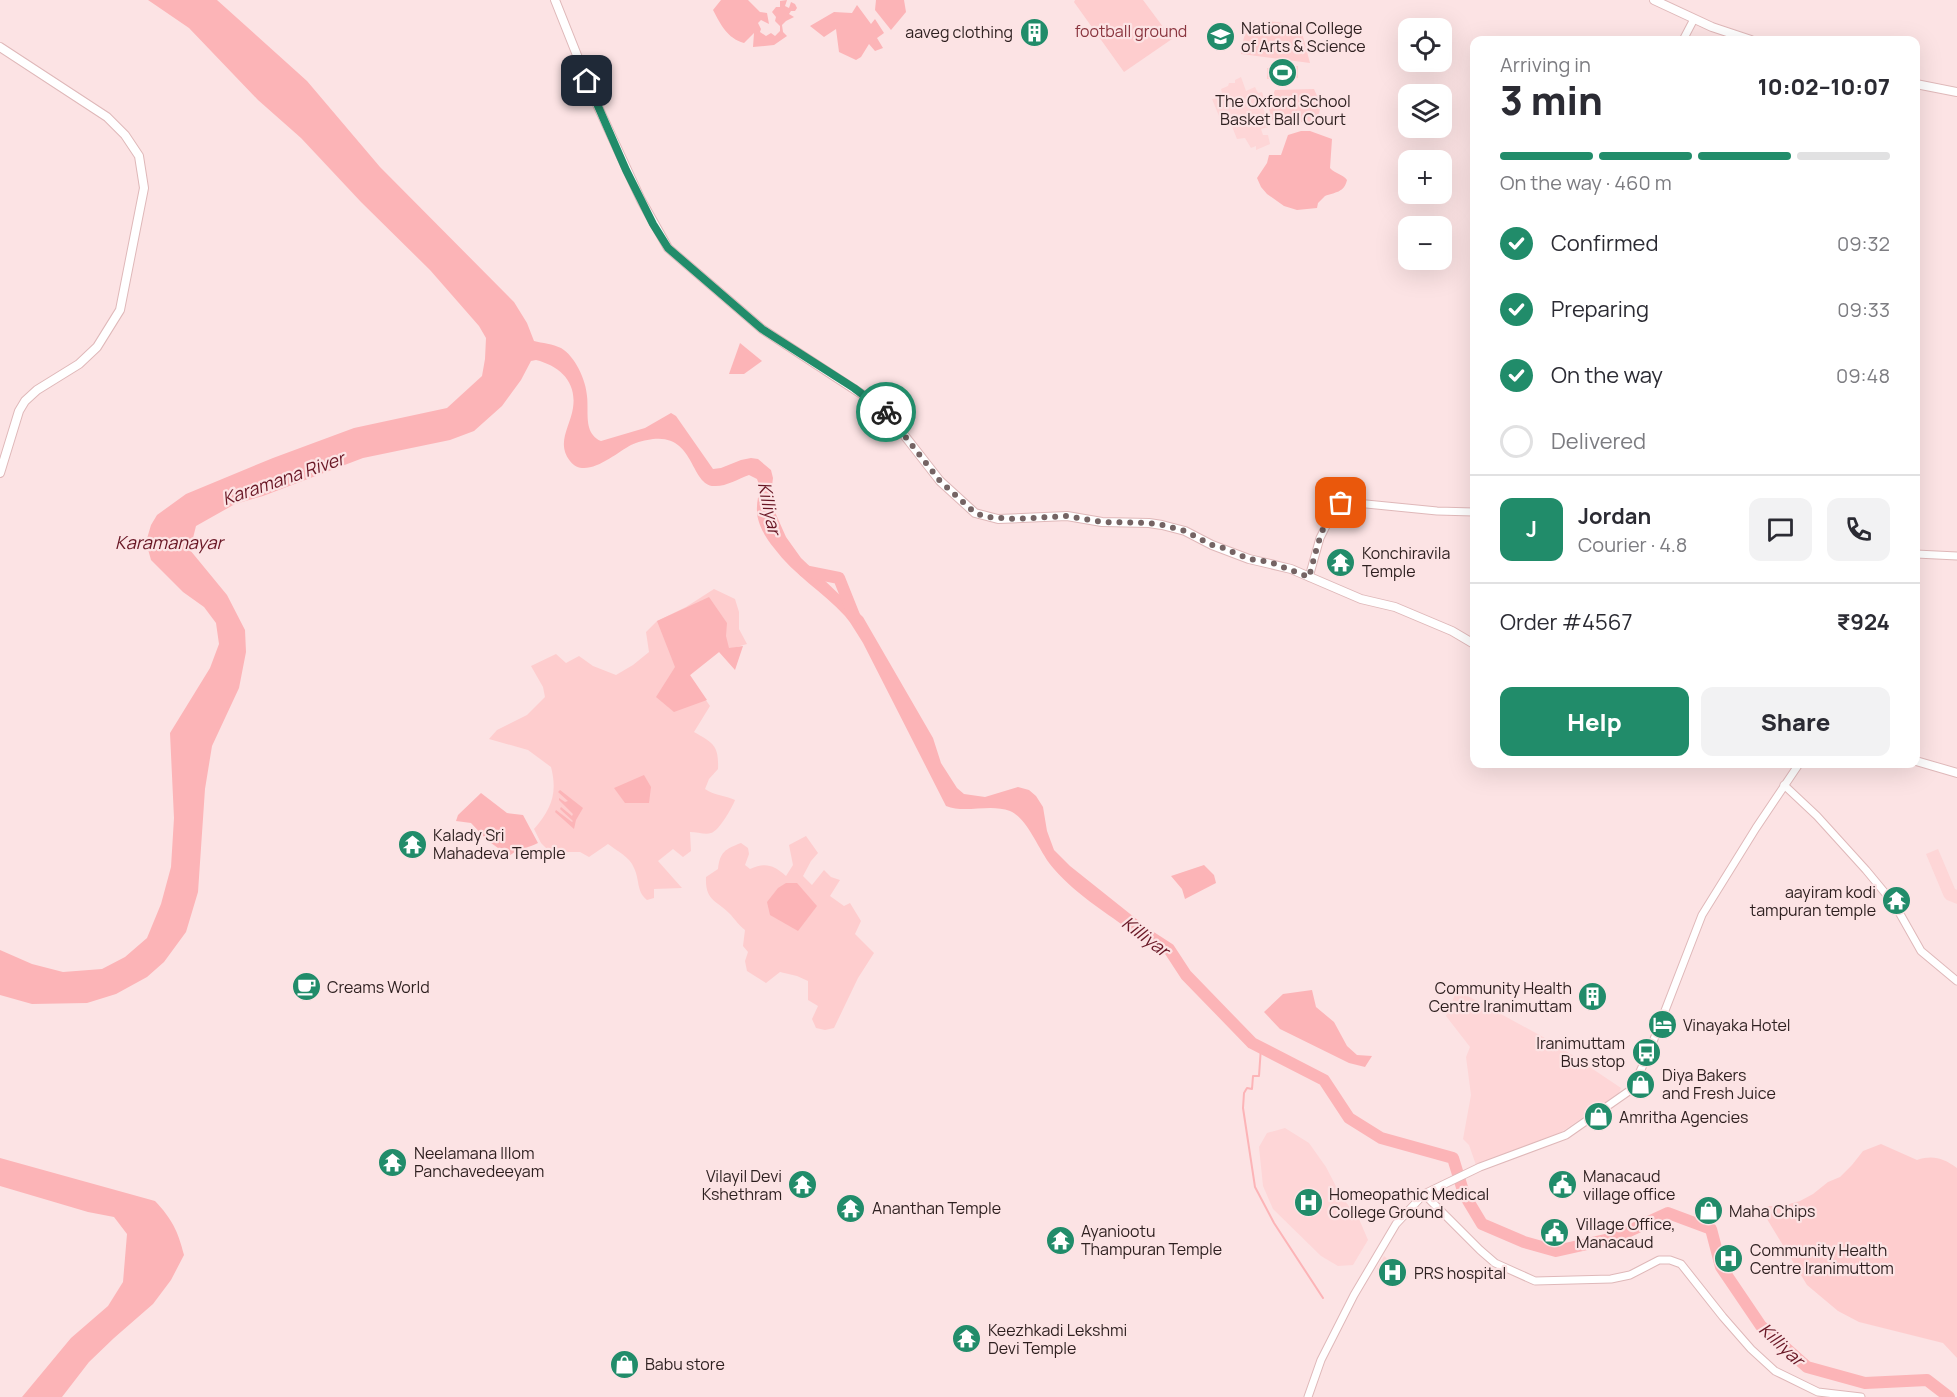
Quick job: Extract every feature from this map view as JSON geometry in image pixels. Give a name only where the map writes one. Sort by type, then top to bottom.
[{"type":"main road","points":[[555,0],[594,98],[641,200],[668,248],[762,329],[883,408],[940,481],[975,513],[998,519],[1067,516],[1102,522],[1162,525],[1185,531],[1212,545],[1249,559],[1270,562],[1361,599],[1395,607],[1452,631],[1470,642]]},
{"type":"main road","points":[[1654,0],[1694,19],[1740,36]]},
{"type":"main road","points":[[0,47],[113,123],[125,135],[139,156],[144,188],[120,310],[97,347],[80,364],[37,390],[25,401],[19,411],[0,473]]},
{"type":"main road","points":[[1920,85],[1957,92]]},
{"type":"main road","points":[[1920,761],[1957,773]]},
{"type":"street","points":[[1685,36],[1694,19]]},
{"type":"street","points":[[1309,577],[1320,538],[1337,504],[1346,502],[1470,512]]},
{"type":"street","points":[[1920,554],[1957,556]]},
{"type":"street","points":[[1308,1397],[1321,1360],[1354,1295],[1396,1224],[1424,1194],[1471,1171],[1566,1135],[1632,1089],[1649,1052],[1702,915],[1796,768]]},
{"type":"street","points":[[1784,785],[1817,816],[1866,870],[1895,905],[1922,951],[1957,981]]},
{"type":"street","points":[[1424,1194],[1496,1263],[1535,1281],[1611,1280],[1630,1275],[1659,1260],[1670,1260],[1681,1264],[1751,1349],[1775,1371],[1818,1392],[1861,1397]]},
{"type":"shaded area","points":[[1241,77],[1246,91],[1255,87],[1258,93],[1262,92],[1266,105],[1262,107],[1269,127],[1261,129],[1263,135],[1268,135],[1270,144],[1256,150],[1256,146],[1251,148],[1245,138],[1237,139],[1229,119],[1221,121],[1212,99],[1223,97],[1221,89],[1229,83],[1235,83],[1235,80]]},
{"type":"shaded area","points":[[1938,849],[1957,890],[1957,904],[1944,897],[1926,854]]},
{"type":"shaded area","points":[[1457,990],[1554,1043],[1621,1088],[1619,1093],[1560,1133],[1476,1165],[1469,1145],[1463,1139],[1471,1095],[1466,1057],[1470,1047],[1446,1016]]},
{"type":"shaded area","name":"Homeopathic Medical College Ground","points":[[1285,1128],[1309,1143],[1326,1167],[1341,1196],[1359,1219],[1368,1240],[1353,1265],[1338,1266],[1321,1256],[1273,1209],[1263,1186],[1259,1147],[1267,1133]]},
{"type":"shaded area","name":"PRS hospital","points":[[1384,1256],[1408,1277],[1399,1287],[1377,1269]]},
{"type":"green space","name":"football ground","points":[[1075,0],[1143,0],[1172,39],[1124,72],[1074,2]]},
{"type":"green space","points":[[1267,21],[1300,25],[1310,63],[1241,54],[1244,38],[1249,28]]},
{"type":"green space","name":"The Oxford School Basket Ball Court","points":[[1298,66],[1298,78],[1267,79],[1267,68]]},
{"type":"green space","points":[[1314,89],[1321,105],[1317,122],[1273,122],[1268,106],[1275,90]]},
{"type":"green space","points":[[714,589],[735,599],[739,612],[739,629],[747,644],[719,652],[689,676],[710,706],[694,732],[714,746],[717,755],[718,769],[709,779],[705,789],[735,800],[725,819],[714,831],[707,834],[690,832],[691,851],[683,857],[673,849],[658,861],[682,888],[654,889],[654,898],[647,900],[641,893],[632,864],[608,844],[589,857],[580,852],[550,852],[541,843],[534,829],[552,801],[554,785],[551,767],[528,750],[489,739],[497,730],[527,715],[545,697],[543,687],[531,666],[556,654],[566,663],[579,656],[593,666],[616,675],[649,652],[646,632],[657,621],[686,607]]},
{"type":"green space","points":[[806,836],[818,853],[803,876],[812,885],[824,870],[831,877],[840,880],[830,896],[844,906],[850,903],[861,921],[855,934],[874,953],[858,978],[834,1028],[825,1030],[816,1028],[812,1019],[818,1006],[808,1000],[808,981],[780,972],[766,983],[747,971],[745,961],[748,952],[743,946],[745,930],[713,900],[706,885],[706,877],[718,869],[724,852],[741,843],[748,848],[749,854],[745,865],[750,869],[769,866],[786,876],[793,865],[789,845]]},
{"type":"green space","points":[[1881,1144],[1917,1160],[1938,1158],[1957,1168],[1957,1358],[1943,1343],[1859,1322],[1838,1311],[1807,1285],[1764,1214],[1767,1206],[1782,1206],[1800,1201],[1813,1194],[1828,1182],[1840,1177],[1863,1151]]},
{"type":"water","points":[[148,0],[217,0],[307,81],[380,167],[514,302],[527,323],[534,341],[561,348],[571,357],[584,383],[589,427],[595,437],[601,441],[645,428],[671,413],[676,416],[713,469],[751,458],[758,459],[771,470],[773,478],[770,501],[786,537],[801,558],[863,617],[933,738],[941,763],[957,788],[964,794],[985,797],[1018,787],[1029,790],[1043,807],[1047,831],[1054,850],[1070,866],[1149,929],[1141,938],[1063,879],[1017,815],[1002,809],[961,809],[946,806],[863,643],[852,626],[836,607],[790,567],[765,536],[757,516],[759,487],[757,479],[749,475],[723,485],[714,486],[706,483],[700,478],[684,451],[677,444],[667,440],[653,439],[639,442],[600,464],[584,468],[576,466],[570,461],[564,448],[565,435],[573,408],[572,390],[565,376],[559,371],[536,360],[531,361],[521,380],[502,406],[474,431],[450,440],[363,458],[263,496],[235,504],[196,526],[190,550],[227,595],[245,630],[246,652],[239,688],[212,746],[205,789],[198,892],[186,932],[164,962],[147,977],[116,994],[87,1003],[32,1004],[0,995],[0,950],[32,964],[63,972],[102,969],[125,957],[147,938],[161,904],[171,867],[174,818],[170,733],[210,668],[219,644],[216,623],[204,607],[183,592],[151,560],[146,542],[157,515],[186,494],[354,428],[447,408],[482,376],[485,359],[486,338],[479,326],[430,270],[361,202],[301,138],[258,100],[189,28]]},
{"type":"water","points":[[721,0],[748,0],[760,12],[767,13],[769,24],[761,20],[758,23],[760,32],[766,36],[771,33],[775,36],[780,31],[780,26],[775,21],[776,17],[772,12],[776,7],[780,7],[780,1],[787,0],[785,6],[789,8],[791,2],[797,8],[789,14],[794,17],[782,25],[783,32],[787,36],[774,45],[753,47],[754,33],[744,43],[733,38],[722,26],[713,10]]},
{"type":"water","points":[[876,0],[904,0],[906,12],[891,30],[875,10]]},
{"type":"water","points":[[857,5],[871,24],[875,19],[884,33],[877,38],[883,48],[875,51],[869,44],[861,57],[856,60],[839,52],[836,29],[824,37],[810,26],[834,12],[852,13]]},
{"type":"water","points":[[1310,131],[1332,139],[1330,168],[1347,180],[1341,190],[1325,196],[1318,203],[1317,208],[1297,210],[1284,206],[1267,194],[1257,178],[1267,163],[1269,155],[1281,155],[1288,135]]},
{"type":"water","points":[[740,343],[762,361],[744,374],[729,374]]},
{"type":"water","points":[[709,597],[727,623],[726,636],[729,648],[743,646],[735,670],[719,652],[690,675],[707,700],[674,712],[656,697],[675,667],[657,621]]},
{"type":"water","points":[[644,775],[651,787],[649,803],[625,803],[614,788]]},
{"type":"water","points":[[560,790],[583,808],[574,829],[555,812],[556,810],[573,821],[560,809],[561,807],[572,816],[573,814],[559,800],[559,798],[565,802],[568,801],[558,792]]},
{"type":"water","points":[[481,793],[507,813],[523,815],[538,843],[509,856],[487,840],[471,823],[456,821],[458,815]]},
{"type":"water","points":[[1204,865],[1214,875],[1216,883],[1185,899],[1182,889],[1171,876]]},
{"type":"water","points":[[786,883],[797,883],[817,906],[798,931],[770,915],[767,902],[778,888]]},
{"type":"water","points":[[1312,990],[1316,1007],[1334,1022],[1347,1046],[1357,1055],[1372,1056],[1365,1067],[1349,1063],[1280,1029],[1264,1012],[1283,994]]},
{"type":"water","points":[[0,1158],[155,1201],[174,1226],[184,1255],[171,1280],[153,1304],[89,1362],[62,1397],[22,1397],[71,1338],[108,1306],[123,1282],[127,1234],[114,1217],[88,1212],[0,1186]]},
{"type":"waterway","name":"Killiyar","points":[[804,571],[839,578],[855,618]]},
{"type":"waterway","name":"Killiyar","points":[[1132,925],[1169,949],[1186,975],[1252,1043],[1324,1080],[1349,1118],[1381,1138],[1453,1158],[1464,1194],[1482,1224],[1524,1242],[1556,1251],[1614,1238],[1668,1213],[1711,1229],[1721,1267],[1761,1326],[1807,1367],[1865,1383],[1927,1380],[1949,1397]]},
{"type":"waterway","points":[[1261,1047],[1259,1076],[1253,1076],[1252,1089],[1247,1088],[1244,1093],[1243,1108],[1255,1187],[1274,1223],[1323,1298]]},
{"type":"way so far","points":[[886,412],[940,481],[975,513],[987,517],[1014,519],[1067,516],[1102,522],[1162,525],[1185,531],[1212,545],[1249,559],[1270,562],[1309,577],[1320,538],[1334,508],[1341,503]]},
{"type":"place","name":"aaveg clothing","points":[[1034,32]]},
{"type":"place","name":"National College of Arts & Science","points":[[1220,37]]},
{"type":"place","name":"The Oxford School Basket Ball Court","points":[[1283,73]]},
{"type":"place","name":"Konchiravila Temple","points":[[1341,562]]},
{"type":"place","name":"Kalady Sri Mahadeva Temple","points":[[412,844]]},
{"type":"place","name":"aayiram kodi tampuran temple","points":[[1897,901]]},
{"type":"place","name":"Creams World","points":[[306,987]]},
{"type":"place","name":"Community Health Centre Iranimuttam","points":[[1593,997]]},
{"type":"place","name":"Vinayaka Hotel","points":[[1662,1025]]},
{"type":"place","name":"Iranimuttam Bus stop","points":[[1646,1052]]},
{"type":"place","name":"Diya Bakers and Fresh Juice","points":[[1641,1084]]},
{"type":"place","name":"Amritha Agencies","points":[[1598,1117]]},
{"type":"place","name":"Neelamana Illom Panchavedeeyam","points":[[393,1162]]},
{"type":"place","name":"Vilayil Devi Kshethram","points":[[803,1185]]},
{"type":"place","name":"Manacaud village office","points":[[1562,1185]]},
{"type":"place","name":"Homeopathic Medical College Ground","points":[[1308,1203]]},
{"type":"place","name":"Ananthan Temple","points":[[851,1208]]},
{"type":"place","name":"Maha Chips","points":[[1708,1211]]},
{"type":"place","name":"Village Office, Manacaud","points":[[1555,1233]]},
{"type":"place","name":"Ayaniootu Thampuran Temple","points":[[1060,1240]]},
{"type":"place","name":"Community Health Centre Iranimuttom","points":[[1729,1259]]},
{"type":"place","name":"PRS hospital","points":[[1393,1273]]},
{"type":"place","name":"Keezhkadi Lekshmi Devi Temple","points":[[967,1339]]},
{"type":"place","name":"Babu store","points":[[624,1364]]},
{"type":"route","points":[[587,81],[626,170],[653,224],[668,248],[701,279],[716,288],[729,302],[762,329],[854,388],[886,412]]},
{"type":"water label","name":"Karamana River","points":[[283,478]]},
{"type":"water label","name":"Karamanayar","points":[[169,542]]}]
